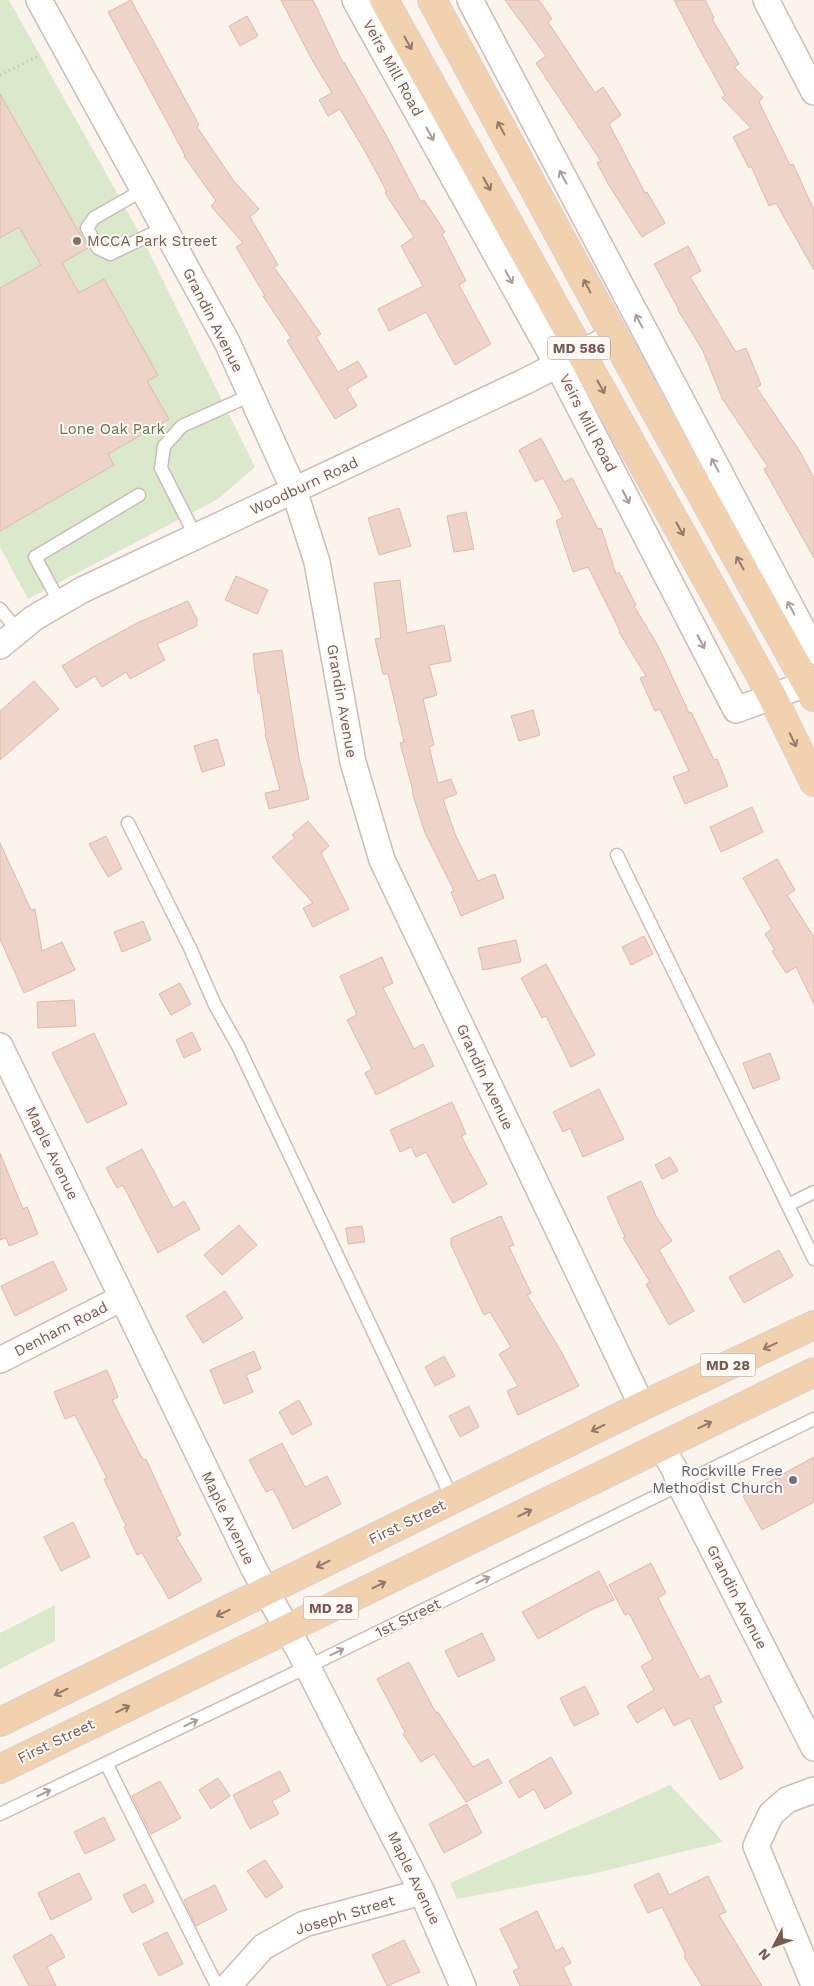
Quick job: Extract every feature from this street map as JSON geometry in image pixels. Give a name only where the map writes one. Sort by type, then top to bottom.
[{"type":"main road","name":"Veirs Mill Road","points":[[384,0],[773,698],[814,782]]},
{"type":"main road","name":"MD 586","points":[[432,0],[614,336],[812,687]]},
{"type":"main road","name":"First Street","points":[[0,1722],[642,1406],[814,1325]]},
{"type":"main road","name":"First Street","points":[[0,1769],[814,1372]]},
{"type":"street","name":"Grandin Avenue","points":[[38,0],[227,342],[294,490],[317,562],[353,762],[382,860],[642,1406]]},
{"type":"street","name":"Veirs Mill Road","points":[[355,0],[558,366],[736,710],[773,698]]},
{"type":"street","points":[[470,0],[814,651]]},
{"type":"street","points":[[766,0],[814,92]]},
{"type":"street","name":"Woodburn Road","points":[[9,639],[34,618],[82,590],[558,366],[614,336]]},
{"type":"street","points":[[773,698],[812,687]]},
{"type":"street","name":"Maple Avenue","points":[[0,1046],[254,1569],[288,1629],[422,1892],[463,1986]]},
{"type":"street","name":"Denham Road","points":[[0,1360],[122,1298]]},
{"type":"street","name":"Grandin Avenue","points":[[661,1447],[675,1470],[680,1484],[814,1748]]},
{"type":"street","points":[[814,1790],[786,1800],[771,1814],[756,1846],[814,1985]]},
{"type":"street","name":"Joseph Street","points":[[228,1986],[263,1946],[304,1924],[422,1892]]},
{"type":"lane","points":[[143,190],[94,218],[87,228],[98,248],[110,254],[164,228]]},
{"type":"lane","points":[[196,537],[161,468],[164,446],[182,426],[251,395]]},
{"type":"lane","points":[[60,603],[35,557],[139,495]]},
{"type":"lane","points":[[0,609],[9,639]]},
{"type":"lane","points":[[128,823],[190,948],[215,1006],[238,1046],[453,1500]]},
{"type":"lane","points":[[618,855],[814,1259]]},
{"type":"lane","points":[[788,1205],[814,1192]]},
{"type":"lane","name":"1st Street","points":[[0,1814],[307,1667],[814,1419]]},
{"type":"lane","points":[[106,1763],[217,1986]]},
{"type":"path","points":[[0,75],[40,55]]},
{"type":"green space","name":"Lone Oak Park","points":[[0,0],[9,0],[141,236],[255,467],[218,499],[28,599],[0,547]]},
{"type":"green space","points":[[55,1605],[55,1641],[0,1669],[0,1633]]},
{"type":"green space","points":[[670,1785],[723,1842],[596,1873],[457,1899],[450,1883]]},
{"type":"building","points":[[131,0],[199,125],[197,127],[233,180],[259,209],[250,217],[278,265],[274,267],[321,334],[316,337],[338,372],[358,361],[367,377],[347,389],[357,406],[335,419],[287,341],[291,338],[263,296],[265,296],[236,247],[243,243],[211,206],[216,201],[184,156],[108,12]]},
{"type":"building","points":[[281,0],[313,0],[343,63],[386,135],[421,202],[424,200],[445,232],[442,234],[466,281],[459,285],[491,344],[455,365],[426,312],[389,331],[378,309],[423,286],[401,246],[414,237],[385,193],[387,192],[340,109],[328,116],[319,100],[332,93],[311,58]]},
{"type":"building","points":[[505,0],[539,0],[552,19],[548,22],[595,93],[603,87],[621,115],[609,124],[645,193],[647,192],[665,223],[642,237],[597,163],[601,161],[536,63],[546,56]]},
{"type":"building","points":[[674,0],[705,0],[714,18],[712,19],[739,64],[734,67],[763,97],[759,102],[790,165],[793,164],[814,210],[814,270],[776,203],[769,206],[751,166],[749,168],[733,137],[751,128],[722,98],[725,95]]},
{"type":"building","points":[[247,16],[258,36],[240,46],[229,26]]},
{"type":"building","points":[[0,94],[88,248],[62,263],[79,293],[104,279],[158,375],[147,381],[169,419],[108,454],[114,465],[0,531],[0,288],[41,265],[19,227],[0,238]]},
{"type":"building","points":[[688,246],[701,271],[690,277],[736,352],[746,348],[761,385],[756,387],[799,450],[814,478],[814,558],[764,469],[768,467],[722,398],[703,351],[678,310],[654,264]]},
{"type":"building","points":[[541,438],[564,482],[572,478],[598,529],[601,528],[616,574],[619,572],[636,605],[634,606],[658,646],[689,713],[691,712],[714,760],[717,759],[728,786],[685,804],[673,777],[689,771],[660,709],[655,711],[640,678],[646,676],[619,632],[588,567],[573,572],[556,521],[563,517],[543,478],[535,482],[519,450]]},
{"type":"building","points":[[399,508],[411,546],[379,555],[368,518]]},
{"type":"building","points":[[466,512],[474,549],[454,552],[447,516]]},
{"type":"building","points":[[236,576],[268,590],[257,614],[225,600]]},
{"type":"building","points":[[400,580],[407,633],[444,625],[451,661],[429,665],[437,695],[423,699],[434,745],[429,747],[438,783],[451,779],[457,794],[443,799],[455,834],[478,881],[495,874],[504,898],[461,916],[451,892],[454,891],[425,833],[412,792],[400,743],[404,742],[388,674],[383,674],[375,639],[381,638],[374,583]]},
{"type":"building","points":[[188,601],[197,619],[197,626],[157,644],[165,660],[130,679],[126,672],[102,687],[95,676],[76,688],[62,666],[139,622]]},
{"type":"building","points":[[282,650],[299,758],[309,799],[269,809],[265,793],[280,790],[265,734],[253,654]]},
{"type":"building","points":[[34,681],[59,709],[0,760],[0,711]]},
{"type":"building","points":[[533,710],[540,735],[519,741],[511,716]]},
{"type":"building","points":[[217,739],[225,765],[202,772],[194,746]]},
{"type":"building","points":[[752,807],[763,832],[721,852],[710,827]]},
{"type":"building","points":[[308,821],[329,846],[321,853],[349,909],[313,927],[303,908],[313,903],[272,857],[295,838],[292,835]]},
{"type":"building","points":[[106,836],[122,869],[108,877],[89,844]]},
{"type":"building","points":[[0,843],[31,910],[35,909],[42,951],[62,942],[75,970],[24,993],[0,939]]},
{"type":"building","points":[[777,859],[795,890],[787,895],[814,937],[814,1004],[796,967],[786,973],[772,951],[775,950],[765,934],[772,929],[743,878]]},
{"type":"building","points":[[143,921],[151,940],[122,952],[114,932]]},
{"type":"building","points":[[644,936],[653,954],[631,965],[622,947]]},
{"type":"building","points":[[516,940],[521,962],[483,970],[478,948]]},
{"type":"building","points":[[382,957],[393,983],[383,988],[414,1049],[423,1044],[434,1066],[376,1095],[365,1073],[372,1069],[347,1020],[357,1015],[340,976]]},
{"type":"building","points":[[546,964],[595,1055],[571,1067],[546,1016],[542,1018],[521,978]]},
{"type":"building","points":[[180,983],[191,1004],[171,1015],[159,994]]},
{"type":"building","points":[[74,1000],[76,1026],[38,1028],[37,1002]]},
{"type":"building","points":[[192,1032],[201,1050],[184,1058],[176,1040]]},
{"type":"building","points":[[94,1033],[127,1104],[87,1123],[52,1053]]},
{"type":"building","points":[[770,1053],[780,1079],[753,1089],[743,1063]]},
{"type":"building","points":[[599,1089],[624,1139],[583,1157],[570,1128],[563,1132],[553,1112]]},
{"type":"building","points":[[452,1102],[466,1134],[461,1136],[487,1184],[453,1203],[426,1152],[416,1157],[411,1147],[400,1152],[390,1130]]},
{"type":"building","points":[[142,1149],[173,1208],[184,1201],[200,1229],[158,1253],[123,1185],[117,1188],[106,1168]]},
{"type":"building","points":[[0,1153],[23,1209],[27,1207],[38,1234],[9,1246],[6,1238],[0,1240]]},
{"type":"building","points":[[670,1157],[678,1171],[662,1179],[655,1165]]},
{"type":"building","points":[[641,1181],[656,1216],[672,1241],[659,1250],[694,1311],[669,1325],[646,1284],[650,1282],[623,1238],[625,1237],[607,1197]]},
{"type":"building","points":[[501,1216],[514,1245],[509,1247],[531,1293],[527,1295],[562,1353],[579,1386],[518,1415],[507,1391],[518,1386],[499,1354],[511,1347],[490,1312],[484,1315],[451,1245],[451,1238]]},
{"type":"building","points":[[239,1225],[257,1245],[222,1275],[204,1255]]},
{"type":"building","points":[[362,1226],[365,1242],[348,1244],[346,1228]]},
{"type":"building","points":[[779,1250],[793,1276],[744,1303],[729,1277]]},
{"type":"building","points":[[53,1261],[67,1290],[15,1316],[1,1286]]},
{"type":"building","points":[[225,1291],[243,1318],[203,1343],[186,1316]]},
{"type":"building","points":[[254,1351],[261,1369],[246,1375],[253,1392],[224,1404],[210,1370]]},
{"type":"building","points":[[444,1356],[455,1376],[435,1386],[425,1367]]},
{"type":"building","points":[[107,1370],[118,1397],[112,1400],[143,1460],[146,1459],[181,1535],[176,1537],[202,1580],[169,1599],[142,1553],[137,1555],[104,1479],[107,1478],[75,1415],[65,1419],[54,1392]]},
{"type":"building","points":[[299,1400],[312,1424],[292,1435],[279,1412]]},
{"type":"building","points":[[469,1406],[479,1427],[460,1437],[449,1416]]},
{"type":"building","points":[[282,1443],[305,1487],[327,1476],[341,1504],[293,1529],[273,1489],[266,1492],[249,1460]]},
{"type":"building","name":"Rockville Free Methodist Church","points":[[814,1457],[814,1502],[762,1530],[743,1496]]},
{"type":"building","points":[[73,1522],[90,1557],[61,1571],[44,1537]]},
{"type":"building","points":[[651,1563],[666,1593],[658,1598],[700,1680],[709,1675],[722,1702],[713,1706],[743,1768],[720,1780],[690,1718],[674,1726],[664,1707],[637,1723],[627,1706],[654,1690],[641,1666],[653,1659],[629,1613],[625,1615],[609,1585]]},
{"type":"building","points":[[599,1571],[614,1600],[591,1610],[538,1639],[522,1612]]},
{"type":"building","points":[[482,1633],[495,1660],[458,1677],[445,1651]]},
{"type":"building","points":[[409,1662],[436,1713],[438,1712],[473,1767],[488,1759],[502,1783],[466,1802],[434,1754],[421,1762],[403,1734],[405,1732],[377,1679]]},
{"type":"building","points":[[585,1686],[599,1714],[574,1726],[560,1698]]},
{"type":"building","points":[[551,1757],[572,1793],[545,1809],[534,1789],[519,1798],[509,1781]]},
{"type":"building","points":[[280,1771],[290,1791],[272,1801],[279,1814],[250,1829],[233,1795]]},
{"type":"building","points":[[218,1778],[230,1796],[211,1809],[199,1790]]},
{"type":"building","points":[[160,1781],[181,1818],[151,1834],[132,1796]]},
{"type":"building","points":[[467,1804],[482,1833],[444,1853],[429,1824]]},
{"type":"building","points":[[104,1817],[115,1840],[85,1854],[74,1832]]},
{"type":"building","points":[[265,1860],[283,1887],[266,1898],[247,1871]]},
{"type":"building","points":[[79,1873],[92,1899],[51,1920],[38,1893]]},
{"type":"building","points":[[659,1873],[669,1895],[708,1876],[726,1912],[719,1915],[762,1986],[702,1986],[684,1956],[686,1955],[662,1907],[648,1913],[634,1885]]},
{"type":"building","points":[[145,1884],[154,1902],[132,1913],[123,1895]]},
{"type":"building","points":[[215,1885],[227,1910],[196,1926],[184,1900]]},
{"type":"building","points":[[537,1911],[556,1951],[563,1947],[571,1963],[563,1967],[572,1986],[520,1986],[513,1971],[519,1968],[500,1929]]},
{"type":"building","points":[[167,1932],[183,1964],[159,1976],[143,1944]]},
{"type":"building","points":[[52,1934],[65,1957],[47,1967],[56,1986],[29,1986],[13,1956]]},
{"type":"building","points":[[404,1940],[420,1972],[387,1986],[372,1955]]},
{"type":"place","name":"MCCA Park Street","points":[[77,241]]},
{"type":"place","name":"Rockville Free Methodist Church","points":[[793,1480]]}]
